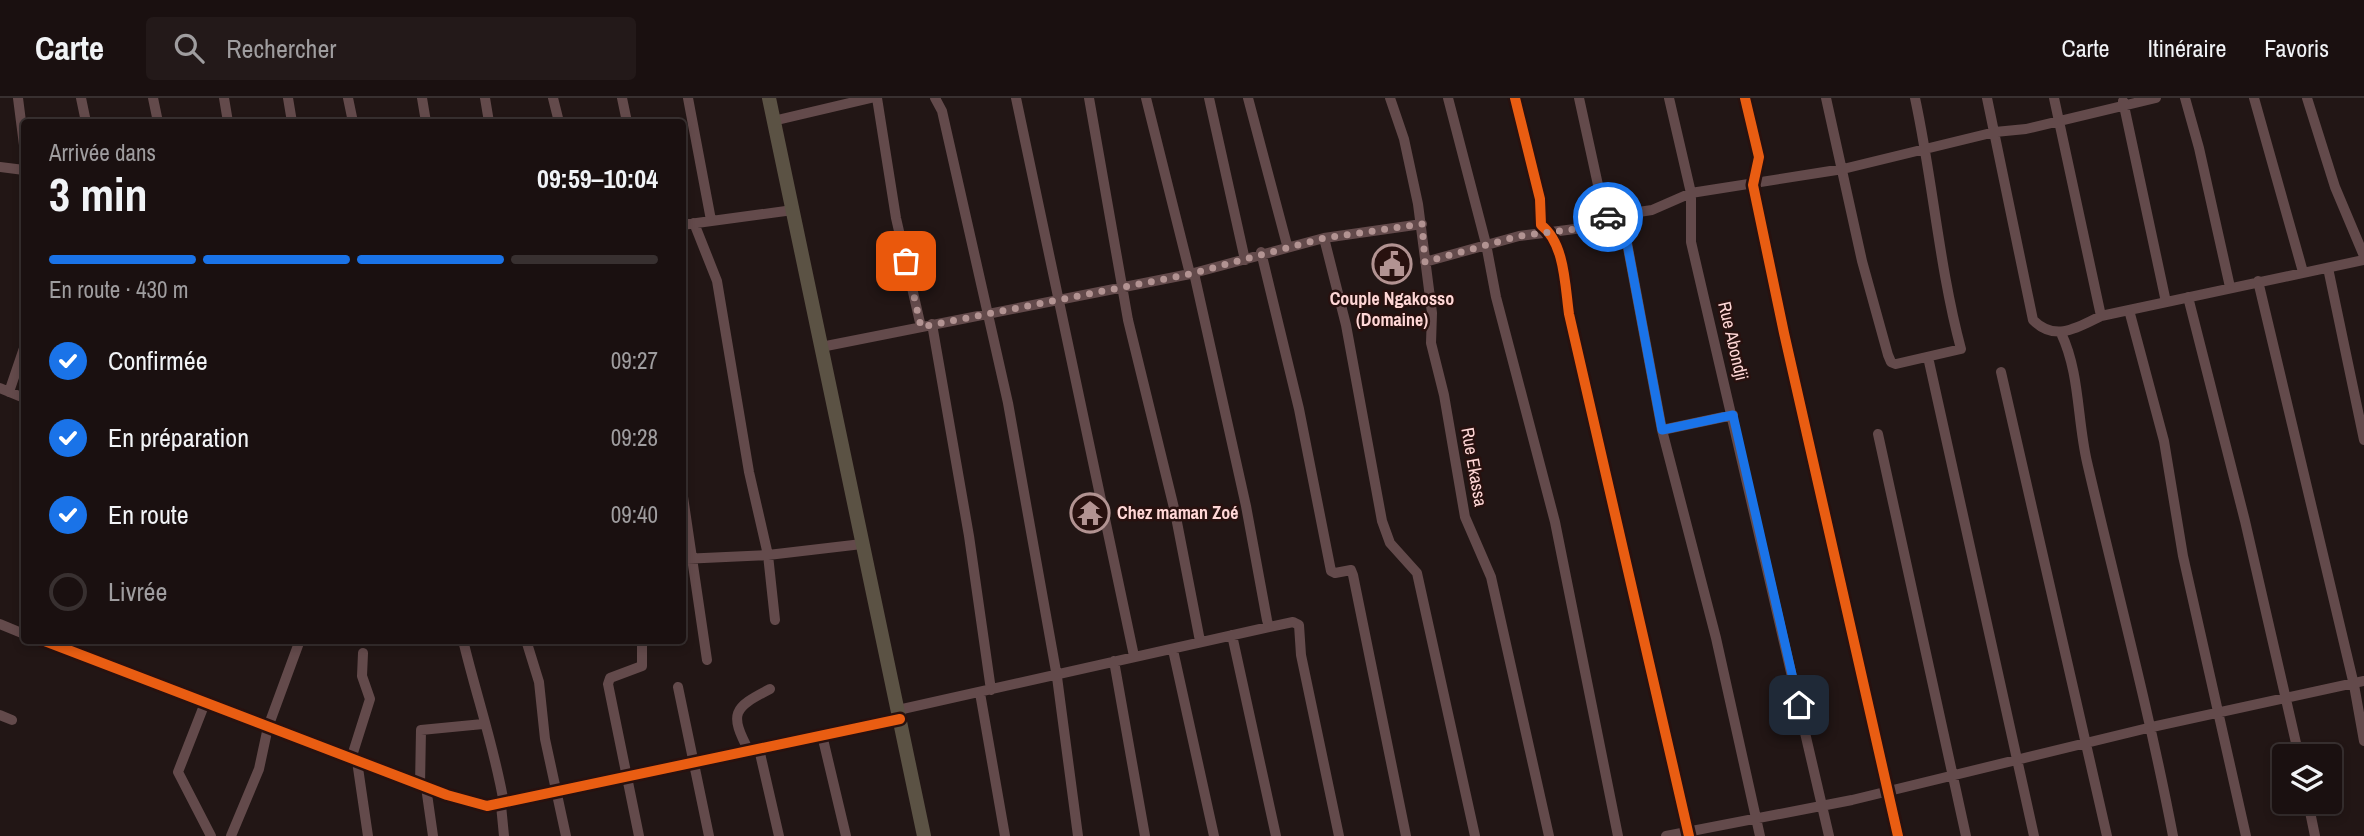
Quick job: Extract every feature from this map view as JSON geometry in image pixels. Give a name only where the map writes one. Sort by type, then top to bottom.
[{"type":"highway","points":[[769,98],[925,836]]},
{"type":"street","points":[[18,98],[21,122]]},
{"type":"street","points":[[81,98],[85,119]]},
{"type":"street","points":[[153,98],[157,119]]},
{"type":"street","points":[[224,98],[228,119]]},
{"type":"street","points":[[288,98],[292,119]]},
{"type":"street","points":[[348,98],[353,119]]},
{"type":"street","points":[[422,98],[426,119]]},
{"type":"street","points":[[485,98],[488,119]]},
{"type":"street","points":[[553,98],[558,119]]},
{"type":"street","points":[[622,98],[626,119]]},
{"type":"street","points":[[688,98],[711,220]]},
{"type":"street","points":[[774,121],[871,98],[896,218],[927,326],[969,536],[985,692],[1005,836]]},
{"type":"street","points":[[935,98],[942,111],[1008,403],[1057,677],[1078,836]]},
{"type":"street","points":[[1016,98],[1061,298],[1097,489],[1134,656]]},
{"type":"street","points":[[1089,98],[1121,288],[1175,512],[1200,641]]},
{"type":"street","points":[[1146,98],[1192,273],[1269,627]]},
{"type":"street","points":[[1209,98],[1245,260]]},
{"type":"street","points":[[1248,98],[1287,245]]},
{"type":"street","name":"Rue Ekassa","points":[[1390,98],[1404,139],[1422,224],[1432,313],[1431,343],[1444,395],[1463,506],[1491,577],[1549,836]]},
{"type":"street","points":[[1448,98],[1486,244],[1496,297],[1555,522],[1618,836]]},
{"type":"street","points":[[1515,98],[1540,199],[1541,225],[1549,231],[1559,251],[1569,314],[1689,834]]},
{"type":"street","points":[[1579,98],[1605,217]]},
{"type":"street","name":"Rue Abondji","points":[[1669,98],[1691,193],[1691,242],[1829,836]]},
{"type":"street","points":[[1745,98],[1759,157],[1753,185],[1898,836]]},
{"type":"street","points":[[1826,98],[1862,261],[1888,355],[1891,362],[1896,363],[1961,349],[1942,269],[1926,150],[1914,98]]},
{"type":"street","points":[[1987,98],[2033,320],[2043,330],[2062,333],[2101,316],[2364,258],[2335,187],[2307,98]]},
{"type":"street","points":[[2054,98],[2101,316]]},
{"type":"street","points":[[1425,262],[1486,244],[1549,231],[1575,229],[1605,217],[1652,210],[1691,193],[1843,169],[1995,132],[2059,121],[2123,101],[2156,98]]},
{"type":"street","points":[[2185,98],[2230,287]]},
{"type":"street","points":[[2254,98],[2303,272]]},
{"type":"street","points":[[2123,101],[2165,302]]},
{"type":"street","points":[[0,167],[21,170]]},
{"type":"street","points":[[775,620],[768,555],[747,462],[717,281],[688,224],[793,210]]},
{"type":"street","points":[[1622,216],[1662,430],[1716,638],[1760,836]]},
{"type":"street","points":[[821,347],[1192,273],[1245,260],[1261,252],[1287,245],[1422,224]]},
{"type":"street","points":[[1324,238],[1349,337],[1382,521],[1390,543],[1417,573],[1475,836]]},
{"type":"street","points":[[1261,252],[1299,410],[1331,571],[1335,573],[1351,570],[1353,576],[1406,836]]},
{"type":"street","points":[[2328,268],[2364,440]]},
{"type":"street","points":[[2258,281],[2359,683],[2364,741]]},
{"type":"street","points":[[2188,297],[2296,744]]},
{"type":"street","points":[[2129,310],[2164,441],[2183,556],[2246,836]]},
{"type":"street","points":[[2062,333],[2073,367],[2086,458],[2152,727],[2173,836]]},
{"type":"street","points":[[21,354],[4,390],[21,397]]},
{"type":"street","points":[[1928,357],[1972,565],[2019,758],[2034,836]]},
{"type":"street","points":[[2001,372],[2044,572],[2087,745],[2106,836]]},
{"type":"street","points":[[1662,430],[1733,415]]},
{"type":"street","points":[[1878,434],[1966,836]]},
{"type":"street","points":[[686,535],[707,660]]},
{"type":"street","points":[[688,558],[768,555],[863,544]]},
{"type":"street","points":[[52,644],[464,801],[502,805],[822,735],[1134,656],[1173,650],[1200,641],[1293,622],[1299,625],[1301,655],[1339,836]]},
{"type":"street","points":[[0,624],[21,633]]},
{"type":"street","points":[[1232,635],[1276,836]]},
{"type":"street","points":[[231,836],[259,769],[268,727],[299,644]]},
{"type":"street","points":[[464,644],[483,724],[497,763],[504,836]]},
{"type":"street","points":[[527,644],[539,682],[545,739],[566,836]]},
{"type":"street","points":[[639,836],[608,684],[610,678],[642,666],[642,644]]},
{"type":"street","points":[[1173,650],[1214,836]]},
{"type":"street","points":[[363,653],[361,673],[370,699],[354,760],[368,836]]},
{"type":"street","points":[[1114,661],[1145,836]]},
{"type":"street","points":[[1666,836],[1689,834],[1822,805],[2019,758],[2087,745],[2152,727],[2359,683]]},
{"type":"street","points":[[678,687],[709,836]]},
{"type":"street","points":[[770,689],[746,702],[736,715],[736,724],[754,750],[779,836]]},
{"type":"street","points":[[205,703],[178,772],[211,836]]},
{"type":"street","points":[[0,715],[12,720]]},
{"type":"street","points":[[433,836],[423,786],[421,730],[483,724]]},
{"type":"street","points":[[822,735],[846,836]]},
{"type":"street","points":[[2310,814],[2315,836]]},
{"type":"cycle path","points":[[1515,98],[1540,199],[1541,225],[1555,243],[1562,266],[1569,314],[1689,836]]},
{"type":"cycle path","points":[[1745,98],[1759,157],[1753,185],[1898,836]]},
{"type":"cycle path","points":[[52,644],[447,795],[487,806],[900,719]]},
{"type":"way so far","points":[[906,261],[921,327],[986,312],[1190,274],[1245,260],[1261,252],[1287,245],[1350,233],[1422,224],[1425,262],[1519,236],[1575,229],[1608,217]]},
{"type":"place","name":"Couple Ngakosso (Domaine)","points":[[1392,264]]},
{"type":"place","name":"Chez maman Zoé","points":[[1090,513]]},
{"type":"route","points":[[1608,217],[1622,216],[1662,430],[1733,415],[1799,705]]}]
